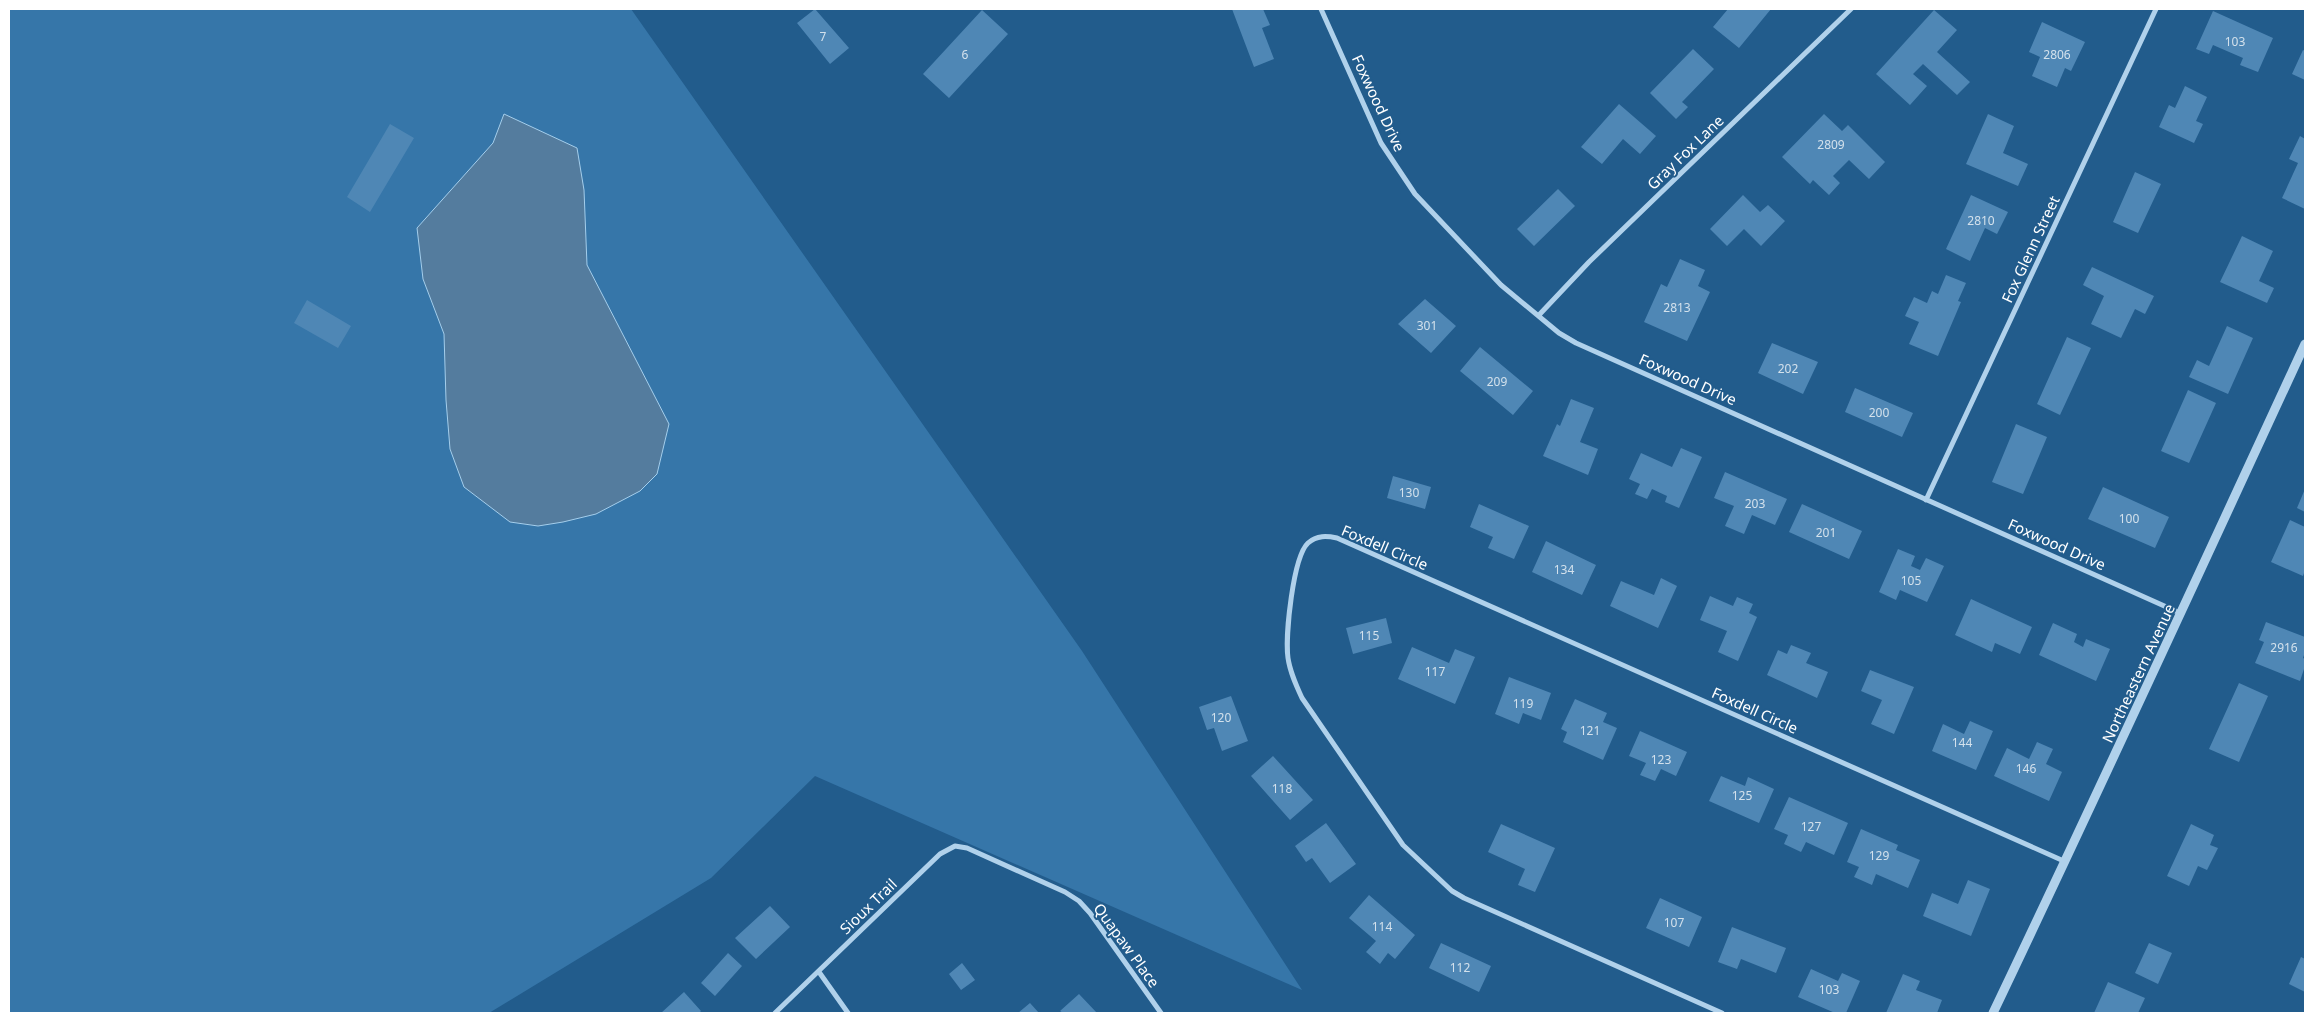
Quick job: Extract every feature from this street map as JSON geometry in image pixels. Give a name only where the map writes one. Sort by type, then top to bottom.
[{"type":"street","name":"Foxwood Drive","points":[[1321,9],[1381,143],[1400,174],[1415,194],[1501,285],[1559,333],[1576,343],[2180,613]]},
{"type":"street","name":"Gray Fox Lane","points":[[1539,315],[1589,262],[1851,9]]},
{"type":"street","name":"Fox Glenn Street","points":[[1926,500],[2156,9]]},
{"type":"street","name":"Northeastern Avenue","points":[[1993,1013],[2066,862],[2305,344]]},
{"type":"street","name":"Foxdell Circle","points":[[1722,1013],[1464,898],[1452,891],[1403,844],[1302,698],[1293,678],[1287,644],[1290,604],[1301,553],[1308,543],[1314,539],[1326,536],[1337,538],[2066,862]]},
{"type":"street","name":"Sioux Trail","points":[[775,1013],[947,849],[955,846],[967,848],[988,857]]},
{"type":"street","name":"Quapaw Place","points":[[988,857],[1065,892],[1079,901],[1090,913],[1161,1013]]},
{"type":"street","points":[[819,972],[848,1013]]},
{"type":"shaded area","points":[[9,9],[631,9],[1082,651],[1302,990],[815,776],[711,878],[489,1013],[9,1013]]},
{"type":"shaded area","points":[[504,114],[577,148],[584,190],[587,265],[669,424],[657,474],[640,491],[596,514],[538,526],[510,522],[464,487],[450,449],[444,334],[423,279],[417,228],[493,143]]},
{"type":"building","points":[[815,9],[849,48],[830,64],[797,23]]},
{"type":"building","points":[[1232,9],[1263,9],[1270,25],[1262,28],[1274,59],[1254,67]]},
{"type":"building","points":[[1728,9],[1771,9],[1739,48],[1713,27]]},
{"type":"building","points":[[982,10],[1008,34],[949,98],[923,74]]},
{"type":"building","points":[[1934,10],[1957,30],[1937,52],[1970,82],[1957,95],[1923,64],[1913,74],[1927,86],[1910,105],[1876,74]]},
{"type":"building","points":[[2213,11],[2273,38],[2258,72],[2240,65],[2243,58],[2213,45],[2209,54],[2196,49]]},
{"type":"building","points":[[2042,22],[2085,42],[2071,71],[2065,68],[2057,87],[2032,76],[2040,57],[2029,52]]},
{"type":"building","points":[[1693,49],[1714,69],[1682,102],[1688,107],[1676,119],[1650,93]]},
{"type":"building","points":[[2303,50],[2305,51],[2305,80],[2292,74]]},
{"type":"building","points":[[2185,86],[2207,97],[2196,121],[2203,124],[2194,143],[2159,127],[2169,105],[2175,108]]},
{"type":"building","points":[[1619,104],[1656,136],[1640,154],[1623,139],[1602,164],[1581,147]]},
{"type":"building","points":[[1824,114],[1842,131],[1848,125],[1885,162],[1869,179],[1849,160],[1833,176],[1840,183],[1829,195],[1813,180],[1810,184],[1782,157]]},
{"type":"building","points":[[1988,114],[2014,126],[2003,153],[2028,164],[2018,186],[1966,164]]},
{"type":"building","points":[[390,124],[414,138],[370,212],[347,197]]},
{"type":"building","points":[[2300,136],[2305,139],[2305,209],[2282,198],[2298,163],[2289,159]]},
{"type":"building","points":[[2135,172],[2161,184],[2138,233],[2113,222]]},
{"type":"building","points":[[1558,189],[1575,206],[1534,246],[1517,229]]},
{"type":"building","points":[[1743,195],[1760,212],[1768,205],[1785,221],[1761,246],[1744,229],[1727,246],[1710,229]]},
{"type":"building","points":[[1971,195],[2008,212],[1997,234],[1985,228],[1970,261],[1946,249]]},
{"type":"building","points":[[2242,236],[2273,251],[2259,281],[2274,288],[2267,303],[2220,282]]},
{"type":"building","points":[[1680,259],[1705,270],[1698,286],[1710,292],[1687,341],[1644,322],[1661,284],[1667,287]]},
{"type":"building","points":[[2092,267],[2154,296],[2145,314],[2135,309],[2121,338],[2091,324],[2104,296],[2083,285]]},
{"type":"building","points":[[1946,275],[1966,283],[1958,301],[1961,302],[1938,356],[1909,344],[1919,322],[1905,316],[1914,297],[1927,303],[1932,291],[1938,294]]},
{"type":"building","points":[[1425,299],[1456,326],[1431,353],[1398,324]]},
{"type":"building","points":[[307,300],[351,326],[338,348],[294,323]]},
{"type":"building","points":[[2227,326],[2253,338],[2228,394],[2189,377],[2197,360],[2209,366]]},
{"type":"building","points":[[2067,337],[2091,348],[2060,415],[2037,404]]},
{"type":"building","points":[[1772,343],[1818,362],[1803,394],[1758,373]]},
{"type":"building","points":[[1480,347],[1533,391],[1513,415],[1460,371]]},
{"type":"building","points":[[1855,388],[1913,413],[1902,437],[1845,412]]},
{"type":"building","points":[[2188,390],[2216,403],[2189,463],[2161,451]]},
{"type":"building","points":[[1571,399],[1594,408],[1580,442],[1598,449],[1588,475],[1543,456],[1557,424],[1560,426]]},
{"type":"building","points":[[2016,424],[2047,437],[2023,494],[1992,482]]},
{"type":"building","points":[[1681,448],[1702,457],[1679,508],[1665,502],[1667,496],[1652,489],[1647,499],[1635,494],[1640,484],[1629,479],[1641,453],[1672,467]]},
{"type":"building","points":[[1725,472],[1787,499],[1775,525],[1752,515],[1744,534],[1725,526],[1734,506],[1714,498]]},
{"type":"building","points":[[1393,476],[1431,487],[1425,509],[1387,498]]},
{"type":"building","points":[[2103,487],[2169,517],[2155,548],[2088,519]]},
{"type":"building","points":[[2305,489],[2305,512],[2297,508]]},
{"type":"building","points":[[1479,504],[1529,526],[1514,559],[1488,548],[1493,537],[1470,527]]},
{"type":"building","points":[[1802,504],[1862,531],[1849,559],[1789,532]]},
{"type":"building","points":[[2290,520],[2305,527],[2305,570],[2303,576],[2271,562]]},
{"type":"building","points":[[1546,541],[1596,565],[1582,595],[1532,572]]},
{"type":"building","points":[[1898,549],[1915,556],[1911,566],[1920,570],[1926,558],[1944,566],[1927,602],[1900,590],[1896,600],[1879,592]]},
{"type":"building","points":[[1661,578],[1677,586],[1658,628],[1610,606],[1621,581],[1654,595]]},
{"type":"building","points":[[1710,596],[1733,606],[1737,597],[1753,604],[1749,613],[1757,617],[1738,661],[1718,652],[1727,631],[1700,620]]},
{"type":"building","points":[[1971,599],[2032,627],[2020,654],[1995,643],[1992,652],[1955,635]]},
{"type":"building","points":[[1386,618],[1392,643],[1353,654],[1346,628]]},
{"type":"building","points":[[2266,622],[2305,637],[2303,658],[2305,659],[2305,666],[2300,681],[2255,663],[2264,642],[2259,640]]},
{"type":"building","points":[[2053,623],[2077,634],[2074,642],[2083,647],[2086,639],[2110,649],[2096,681],[2039,655]]},
{"type":"building","points":[[1791,645],[1811,653],[1806,663],[1828,672],[1817,698],[1767,675],[1778,650],[1787,654]]},
{"type":"building","points":[[1412,647],[1449,663],[1455,649],[1475,657],[1455,704],[1398,679]]},
{"type":"building","points":[[1870,670],[1914,687],[1894,734],[1871,724],[1882,700],[1861,691]]},
{"type":"building","points":[[1509,677],[1551,693],[1541,720],[1523,713],[1519,724],[1495,714]]},
{"type":"building","points":[[2239,683],[2268,696],[2239,762],[2209,749]]},
{"type":"building","points":[[1231,696],[1248,741],[1222,751],[1214,728],[1207,730],[1199,707]]},
{"type":"building","points":[[1575,699],[1607,713],[1603,722],[1617,728],[1603,760],[1563,742],[1567,732],[1561,729]]},
{"type":"building","points":[[1970,721],[1993,731],[1976,770],[1932,751],[1943,724],[1964,734]]},
{"type":"building","points":[[1640,731],[1687,752],[1676,776],[1661,769],[1655,781],[1640,775],[1646,763],[1629,756]]},
{"type":"building","points":[[2037,742],[2053,749],[2046,764],[2062,772],[2049,801],[1994,776],[2007,748],[2029,759]]},
{"type":"building","points":[[1273,756],[1313,800],[1290,820],[1251,776]]},
{"type":"building","points":[[1721,776],[1745,786],[1748,777],[1774,789],[1759,823],[1709,801]]},
{"type":"building","points":[[1789,797],[1848,823],[1834,855],[1806,842],[1801,852],[1784,844],[1788,835],[1774,829]]},
{"type":"building","points":[[1326,823],[1356,864],[1330,883],[1312,858],[1306,862],[1295,846]]},
{"type":"building","points":[[1501,824],[1555,848],[1535,892],[1518,885],[1525,869],[1488,852]]},
{"type":"building","points":[[2191,824],[2214,835],[2210,845],[2218,848],[2207,870],[2198,866],[2189,886],[2167,876]]},
{"type":"building","points":[[1861,829],[1898,845],[1896,850],[1920,860],[1908,888],[1876,874],[1872,885],[1854,877],[1859,867],[1847,862]]},
{"type":"building","points":[[1968,880],[1990,889],[1971,936],[1923,916],[1932,893],[1958,904]]},
{"type":"building","points":[[1369,895],[1415,935],[1395,959],[1388,953],[1380,964],[1366,952],[1376,941],[1349,918]]},
{"type":"building","points":[[1660,898],[1702,917],[1689,947],[1646,928]]},
{"type":"building","points":[[770,906],[790,927],[756,959],[735,938]]},
{"type":"building","points":[[1732,927],[1786,948],[1776,973],[1741,959],[1737,969],[1718,962]]},
{"type":"building","points":[[1441,943],[1491,966],[1479,992],[1429,968]]},
{"type":"building","points":[[2149,943],[2172,953],[2158,984],[2135,973]]},
{"type":"building","points":[[728,953],[742,966],[715,996],[701,983]]},
{"type":"building","points":[[2301,957],[2305,959],[2305,992],[2289,984]]},
{"type":"building","points":[[962,963],[975,980],[961,990],[949,974]]},
{"type":"building","points":[[1811,969],[1838,981],[1842,973],[1860,981],[1846,1013],[1835,1013],[1798,997]]},
{"type":"building","points":[[1903,974],[1920,981],[1916,990],[1942,1000],[1937,1013],[1886,1013]]},
{"type":"building","points":[[2108,982],[2145,998],[2138,1013],[2094,1013]]},
{"type":"building","points":[[684,992],[701,1011],[699,1013],[661,1013]]},
{"type":"building","points":[[1079,994],[1097,1013],[1063,1013],[1060,1011]]},
{"type":"building","points":[[1030,1003],[1039,1013],[1018,1013]]}]
